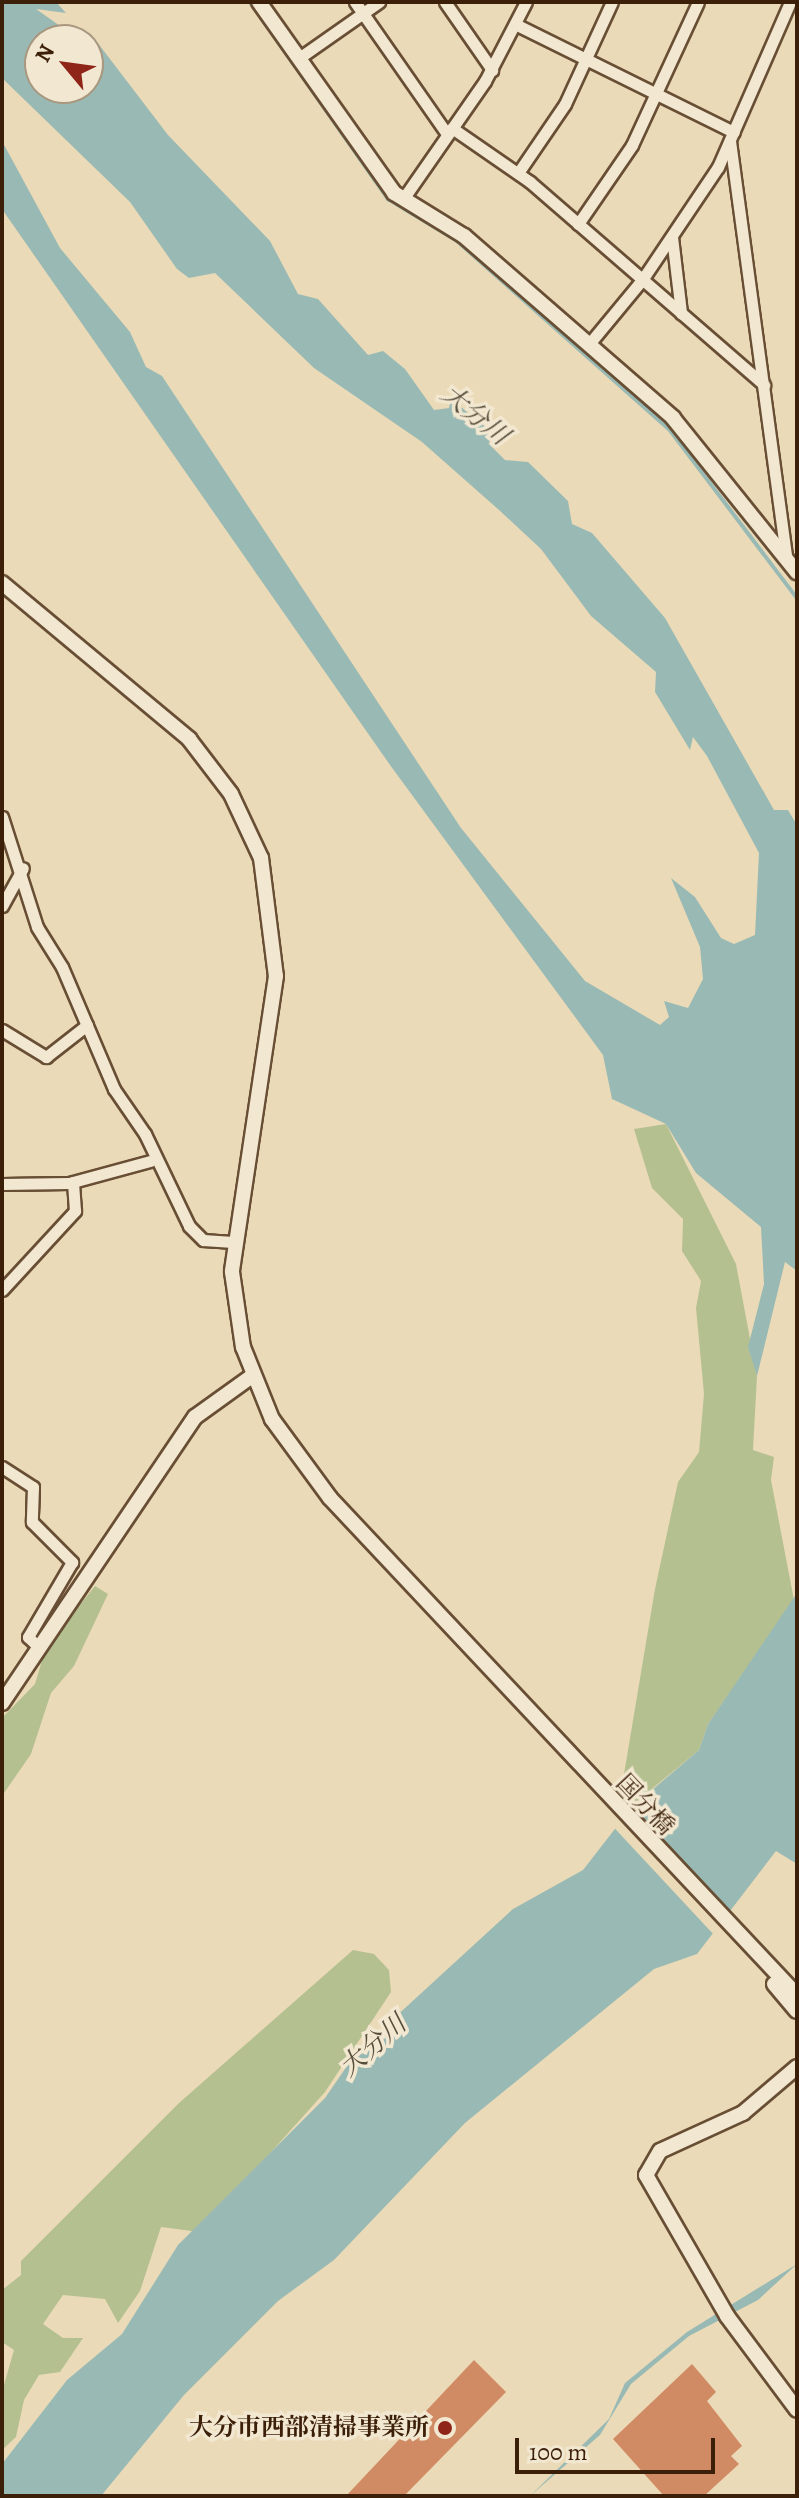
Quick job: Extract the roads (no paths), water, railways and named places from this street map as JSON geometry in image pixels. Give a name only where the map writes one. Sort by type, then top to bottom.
[{"type":"street","points":[[259,2],[403,199],[464,236],[684,429],[797,572]]},
{"type":"street","points":[[355,2],[449,131],[518,173],[764,385]]},
{"type":"street","points":[[299,58],[379,2]]},
{"type":"street","points":[[445,2],[492,70]]},
{"type":"street","points":[[403,199],[492,70],[526,2]]},
{"type":"street","points":[[518,173],[586,60],[612,2]]},
{"type":"street","points":[[578,224],[615,176],[698,2]]},
{"type":"street","points":[[589,344],[642,280],[672,237],[732,137],[790,2]]},
{"type":"street","points":[[515,24],[656,92],[732,137]]},
{"type":"street","points":[[732,137],[786,558]]},
{"type":"street","points":[[672,237],[681,313]]},
{"type":"street","name":"国分橋","points":[[2,583],[179,728],[231,794],[258,851],[272,905],[276,976],[233,1242],[234,1304],[252,1376],[315,1481],[789,1992],[797,2011]]},
{"type":"street","points":[[2,817],[23,868],[37,927],[189,1226],[203,1240],[233,1242]]},
{"type":"street","points":[[2,906],[23,868]]},
{"type":"street","points":[[2,1030],[46,1057],[87,1025]]},
{"type":"street","points":[[2,1184],[73,1182],[150,1161]]},
{"type":"street","points":[[2,1290],[77,1207],[73,1182]]},
{"type":"street","points":[[2,1703],[195,1417],[252,1376]]},
{"type":"street","points":[[2,1467],[33,1487],[32,1522],[72,1562],[28,1637],[40,1648]]},
{"type":"street","points":[[797,2067],[736,2117],[660,2151],[646,2175],[727,2316],[797,2410]]},
{"type":"water","points":[[2,2],[56,2],[66,13],[36,9],[57,24],[24,24],[24,99],[2,78]]},
{"type":"water","points":[[104,51],[168,135],[270,241],[298,294],[318,299],[368,355],[383,351],[405,369],[434,410],[449,408],[451,399],[487,428],[490,445],[505,460],[528,462],[568,501],[572,524],[592,533],[665,618],[774,810],[788,810],[797,825],[797,1271],[785,1262],[757,1376],[748,1347],[764,1284],[761,1227],[696,1173],[666,1124],[612,1099],[603,1055],[390,765],[4,212],[2,141],[60,248],[130,332],[146,367],[162,376],[461,828],[585,981],[660,1025],[669,1017],[664,1001],[688,1008],[703,979],[700,947],[671,878],[695,897],[721,938],[734,944],[755,935],[759,853],[707,756],[693,737],[690,750],[655,692],[656,672],[591,616],[541,549],[422,442],[314,368],[215,273],[189,278],[177,269],[130,202],[29,104],[104,104]]},
{"type":"water","name":"大分川","points":[[797,1593],[797,1864],[776,1851],[697,1954],[654,1969],[465,2123],[334,2260],[278,2301],[184,2395],[101,2496],[2,2496],[2,2464],[67,2380],[122,2334],[178,2245],[325,2098],[356,2053],[513,1909],[583,1870],[632,1807],[699,1750],[708,1724]]},
{"type":"water","points":[[797,2264],[758,2300],[689,2336],[631,2384],[600,2435],[530,2496],[609,2419],[625,2383],[687,2332]]},
{"type":"waterway","points":[[250,2],[388,199],[457,241],[669,429],[797,598]]},
{"type":"place","name":"大分市西部清掃事業所","points":[[445,2428]]}]
